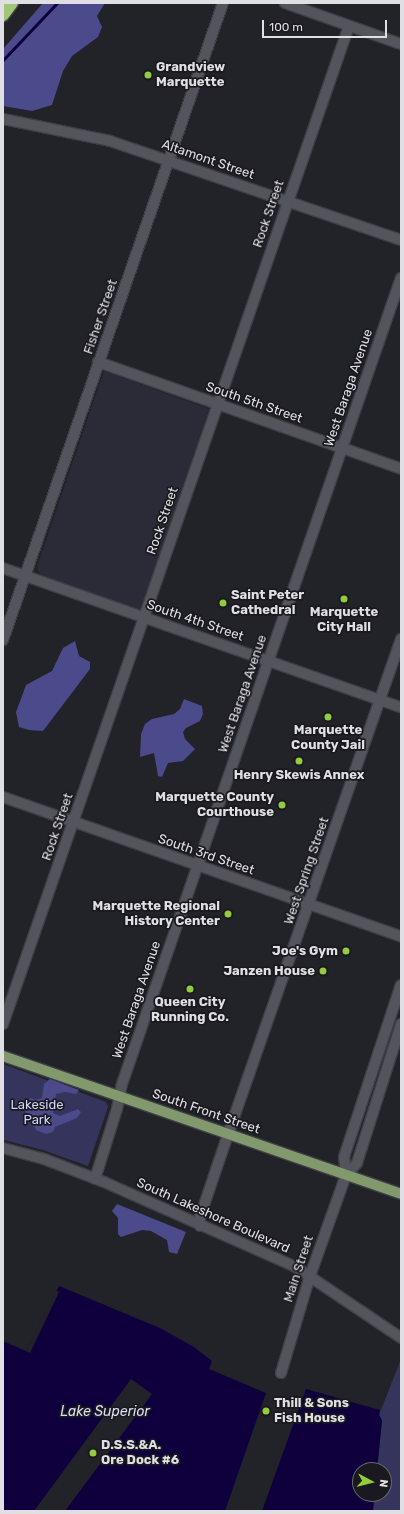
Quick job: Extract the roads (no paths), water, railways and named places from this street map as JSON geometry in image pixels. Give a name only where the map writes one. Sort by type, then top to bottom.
[{"type":"highway","points":[[3,14],[12,3]]},
{"type":"main road","name":"South Front Street","points":[[3,1056],[401,1194]]},
{"type":"street","name":"Fisher Street","points":[[3,640],[223,3]]},
{"type":"street","points":[[285,3],[401,44]]},
{"type":"street","name":"Rock Street","points":[[3,1024],[349,26]]},
{"type":"street","name":"Altamont Street","points":[[3,119],[96,138],[170,160],[287,202],[401,240]]},
{"type":"street","name":"West Baraga Avenue","points":[[95,1179],[120,1097],[198,865],[401,278]]},
{"type":"street","name":"South 5th Street","points":[[98,362],[401,469]]},
{"type":"street","name":"South 4th Street","points":[[3,568],[401,707]]},
{"type":"street","name":"West Spring Street","points":[[200,1226],[200,1217],[228,1134],[401,639]]},
{"type":"street","name":"South 3rd Street","points":[[3,798],[401,936]]},
{"type":"street","name":"Main Street","points":[[346,1175],[344,1157],[401,985]]},
{"type":"street","name":"Main Street","points":[[281,1373],[310,1276],[346,1175],[357,1163],[401,1024]]},
{"type":"street","name":"South Lakeshore Boulevard","points":[[3,1148],[44,1159],[95,1179],[294,1266],[400,1334]]},
{"type":"water","name":"Lake Superior","points":[[59,1286],[160,1328],[194,1347],[212,1361],[209,1369],[266,1393],[225,1511],[3,1511],[3,1341],[26,1351]]},
{"type":"water","points":[[306,1389],[380,1410],[379,1415],[382,1420],[378,1462],[352,1462],[352,1502],[374,1502],[373,1511],[262,1511]]},
{"type":"waterway","points":[[3,60],[57,3]]},
{"type":"place","name":"Grandview Marquette","points":[[148,75]]},
{"type":"place","name":"Marquette City Hall","points":[[344,599]]},
{"type":"place","name":"Saint Peter Cathedral","points":[[223,603]]},
{"type":"place","name":"Marquette County Jail","points":[[328,717]]},
{"type":"place","name":"Henry Skewis Annex","points":[[299,761]]},
{"type":"place","name":"Marquette County Courthouse","points":[[282,805]]},
{"type":"place","name":"Marquette Regional History Center","points":[[228,914]]},
{"type":"place","name":"Joe's Gym","points":[[346,951]]},
{"type":"place","name":"Janzen House","points":[[323,971]]},
{"type":"place","name":"Queen City Running Co.","points":[[190,989]]},
{"type":"place","name":"Thill & Sons Fish House","points":[[266,1411]]},
{"type":"place","name":"D.S.S.&A. Ore Dock #6","points":[[93,1453]]},
{"type":"park label","name":"Lakeside Park","points":[[37,1114]]}]
